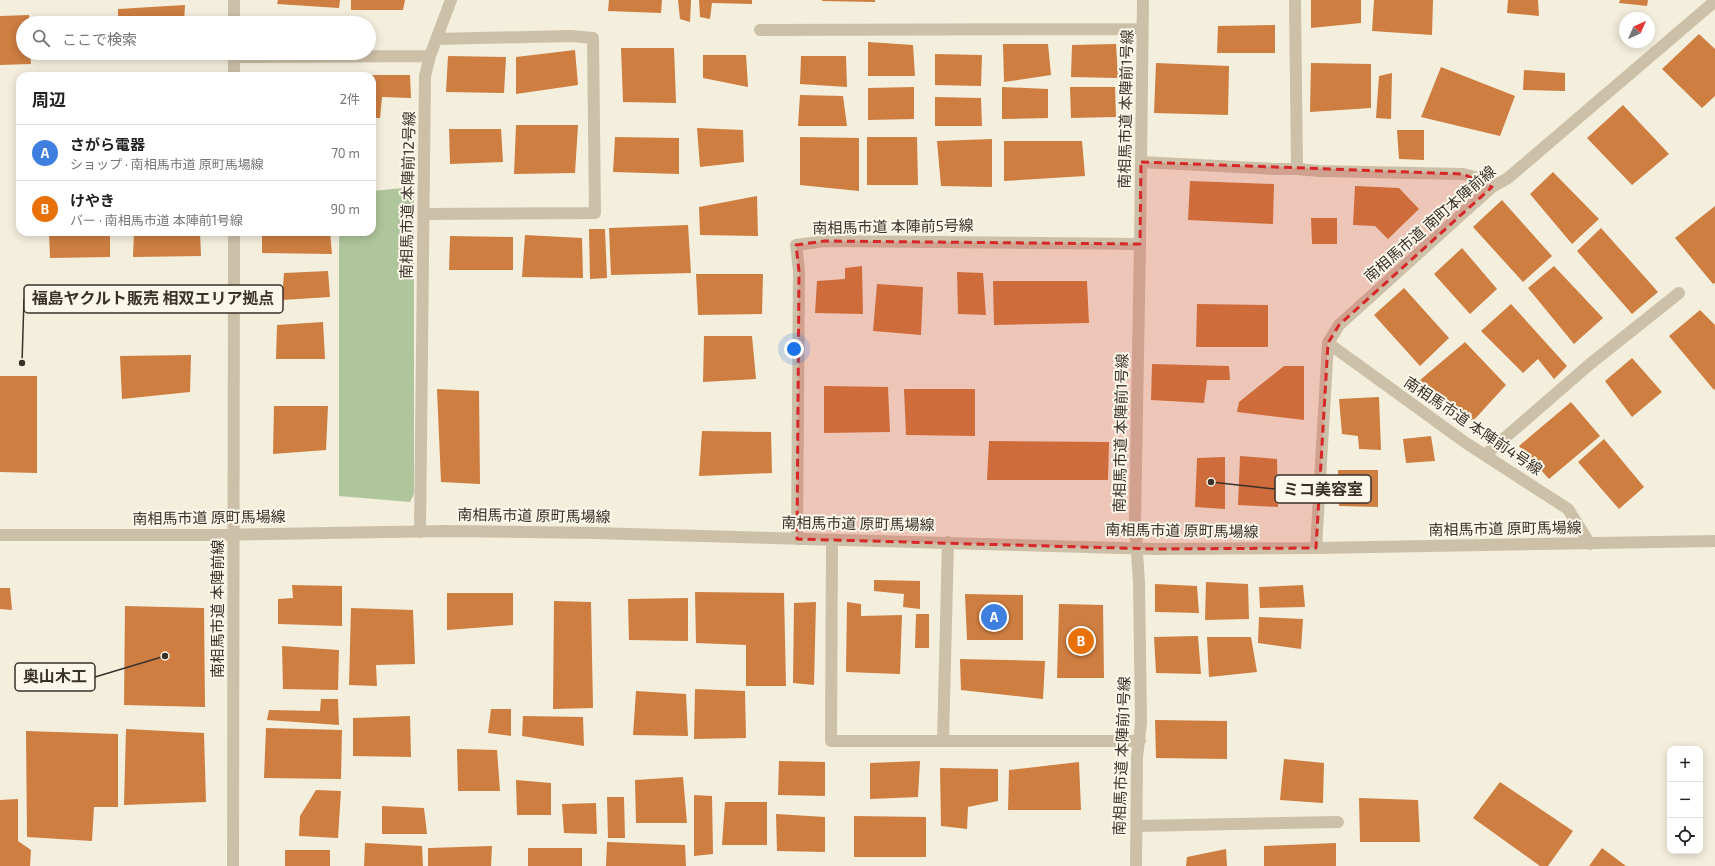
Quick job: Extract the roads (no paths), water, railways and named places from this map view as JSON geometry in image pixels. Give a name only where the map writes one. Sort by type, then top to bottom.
[{"type":"street","points":[[234,0],[234,16]]},
{"type":"street","name":"南相馬市道 本陣前12号線","points":[[420,532],[426,76],[430,56],[451,0]]},
{"type":"street","name":"南相馬市道 本陣前1号線","points":[[1136,866],[1137,757],[1141,723],[1139,591],[1135,521],[1143,0]]},
{"type":"street","points":[[1296,0],[1297,169]]},
{"type":"street","name":"南相馬市道 南町本陣前線","points":[[1316,548],[1328,343],[1339,325],[1492,188],[1508,178],[1715,1]]},
{"type":"street","points":[[760,30],[1142,29]]},
{"type":"street","points":[[424,214],[595,213],[593,38],[571,36],[436,39]]},
{"type":"street","points":[[376,56],[430,56]]},
{"type":"street","points":[[234,60],[234,72]]},
{"type":"street","points":[[1141,162],[1319,171],[1463,174],[1475,177],[1492,188]]},
{"type":"street","name":"南相馬市道 本陣前線","points":[[233,866],[234,236]]},
{"type":"street","name":"南相馬市道 本陣前5号線","points":[[797,539],[799,271],[796,245],[825,242],[1140,244]]},
{"type":"street","points":[[1486,455],[1590,364],[1679,293]]},
{"type":"street","name":"南相馬市道 本陣前4号線","points":[[1328,343],[1486,455],[1568,509],[1590,544]]},
{"type":"street","name":"南相馬市道 原町馬場線","points":[[0,535],[420,532],[594,533],[1155,548],[1316,548],[1715,541]]},
{"type":"street","points":[[832,540],[831,741],[1140,741]]},
{"type":"street","points":[[943,741],[948,542]]},
{"type":"street","points":[[1137,826],[1338,822]]},
{"type":"place","name":"福島ヤクルト販売 相双エリア拠点","points":[[22,363]]},
{"type":"place","name":"ミコ美容室","points":[[1211,482]]},
{"type":"place","name":"さがら電器","points":[[994,617]]},
{"type":"place","name":"けやき","points":[[1081,641]]},
{"type":"place","name":"奥山木工","points":[[165,656]]}]
